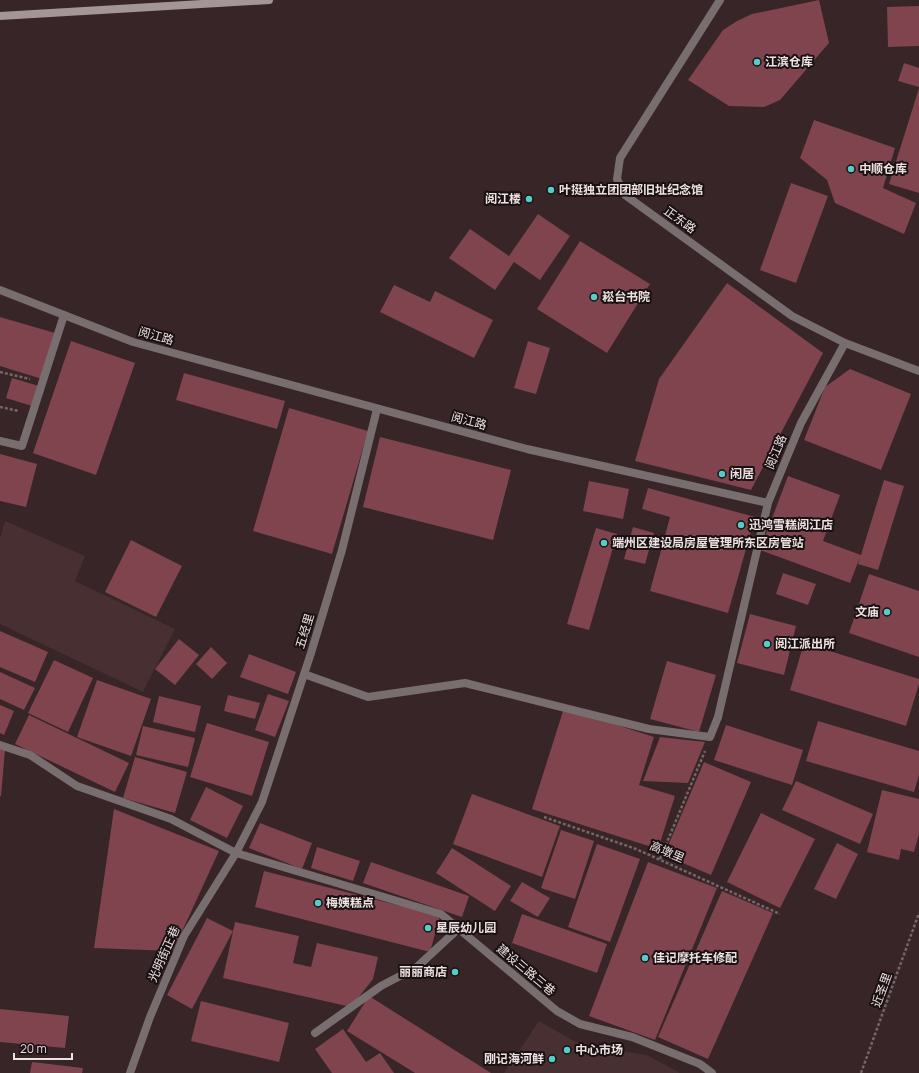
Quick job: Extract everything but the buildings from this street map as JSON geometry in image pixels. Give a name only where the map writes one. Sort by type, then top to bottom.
[{"type":"main road","points":[[0,16],[269,0]]},
{"type":"street","name":"正东路","points":[[720,0],[620,158],[617,179],[625,195],[792,316],[845,343],[919,371]]},
{"type":"street","name":"阅江路","points":[[0,290],[133,342],[527,449],[768,503],[801,422],[845,343]]},
{"type":"street","points":[[0,441],[22,446],[64,315]]},
{"type":"street","name":"五经里","points":[[236,853],[262,802],[304,674],[342,550],[377,409]]},
{"type":"street","points":[[304,674],[368,697],[465,683],[649,729],[710,737],[718,717],[768,503]]},
{"type":"street","name":"建设三路三巷","points":[[0,745],[30,755],[77,786],[171,819],[236,853],[441,914],[557,1012],[580,1024],[632,1037],[693,1061],[712,1073]]},
{"type":"street","name":"光明街正巷","points":[[130,1073],[150,1017],[184,936],[236,853]]},
{"type":"street","points":[[315,1033],[382,986],[417,967],[458,929]]},
{"type":"path","points":[[0,372],[42,382]]},
{"type":"path","points":[[0,407],[32,413]]},
{"type":"path","points":[[660,859],[710,737]]},
{"type":"path","name":"高墩里","points":[[544,817],[660,859],[780,914]]},
{"type":"path","name":"近圣里","points":[[861,1073],[919,913]]},
{"type":"shaded area","points":[[5,521],[85,556],[75,581],[175,629],[143,692],[0,624],[0,538]]},
{"type":"shaded area","name":"中心市场","points":[[539,1021],[581,1045],[647,1055],[680,1073],[504,1073]]},
{"type":"place","name":"江滨仓库","points":[[757,62]]},
{"type":"place","name":"中顺仓库","points":[[851,169]]},
{"type":"place","name":"叶挺独立团团部旧址纪念馆","points":[[551,190]]},
{"type":"place","name":"阅江楼","points":[[529,199]]},
{"type":"place","name":"崧台书院","points":[[594,297]]},
{"type":"place","name":"闲居","points":[[722,474]]},
{"type":"place","name":"迅鸿雪糕阅江店","points":[[741,525]]},
{"type":"place","name":"端州区建设局房屋管理所东区房管站","points":[[604,543]]},
{"type":"place","name":"文庙","points":[[887,612]]},
{"type":"place","name":"阅江派出所","points":[[767,644]]},
{"type":"place","name":"梅姨糕点","points":[[318,903]]},
{"type":"place","name":"星辰幼儿园","points":[[428,928]]},
{"type":"place","name":"佳记摩托车修配","points":[[645,958]]},
{"type":"place","name":"丽丽商店","points":[[455,972]]},
{"type":"place","name":"中心市场","points":[[567,1050]]},
{"type":"place","name":"刚记海河鲜","points":[[552,1059]]}]
